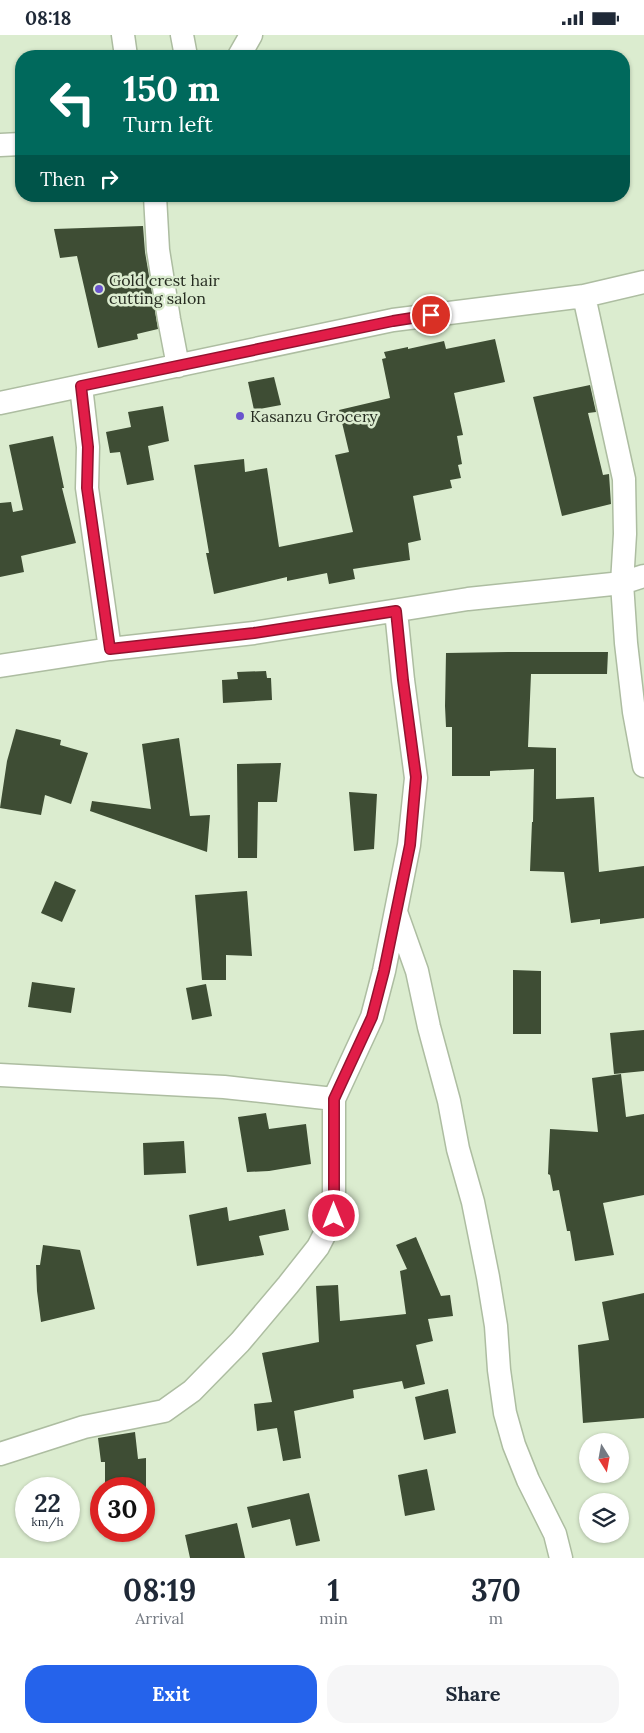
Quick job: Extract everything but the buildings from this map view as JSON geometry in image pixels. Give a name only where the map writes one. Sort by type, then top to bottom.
[{"type":"street","points":[[123,35],[125,50]]},
{"type":"street","points":[[182,35],[185,50]]},
{"type":"street","points":[[243,50],[252,35]]},
{"type":"street","points":[[0,145],[15,144]]},
{"type":"street","points":[[156,202],[158,250],[178,366]]},
{"type":"street","points":[[0,403],[393,321],[584,296],[644,282]]},
{"type":"street","points":[[584,296],[624,479],[625,534],[622,583],[626,643],[634,712],[644,766]]},
{"type":"street","points":[[81,386],[88,447],[87,488],[110,649]]},
{"type":"street","points":[[0,666],[110,649],[254,633],[468,599],[622,583],[644,576]]},
{"type":"street","points":[[0,1454],[84,1427],[164,1411],[192,1391],[240,1342],[318,1247],[334,1216],[334,1099],[372,1017],[410,845],[416,777],[396,611]]},
{"type":"street","points":[[396,912],[417,971],[458,1149],[473,1202],[496,1326],[499,1370],[505,1413],[514,1445],[528,1480],[554,1534],[561,1558]]},
{"type":"street","points":[[0,1075],[224,1087],[334,1099]]},
{"type":"place","name":"Gold crest hair cutting salon","points":[[99,289]]},
{"type":"place","name":"Kasanzu Grocery","points":[[240,416]]},
{"type":"route","points":[[334,1216],[334,1099],[372,1017],[384,971],[410,845],[416,777],[396,611],[254,633],[110,649],[87,488],[88,447],[81,386],[393,321],[431,315]]}]
